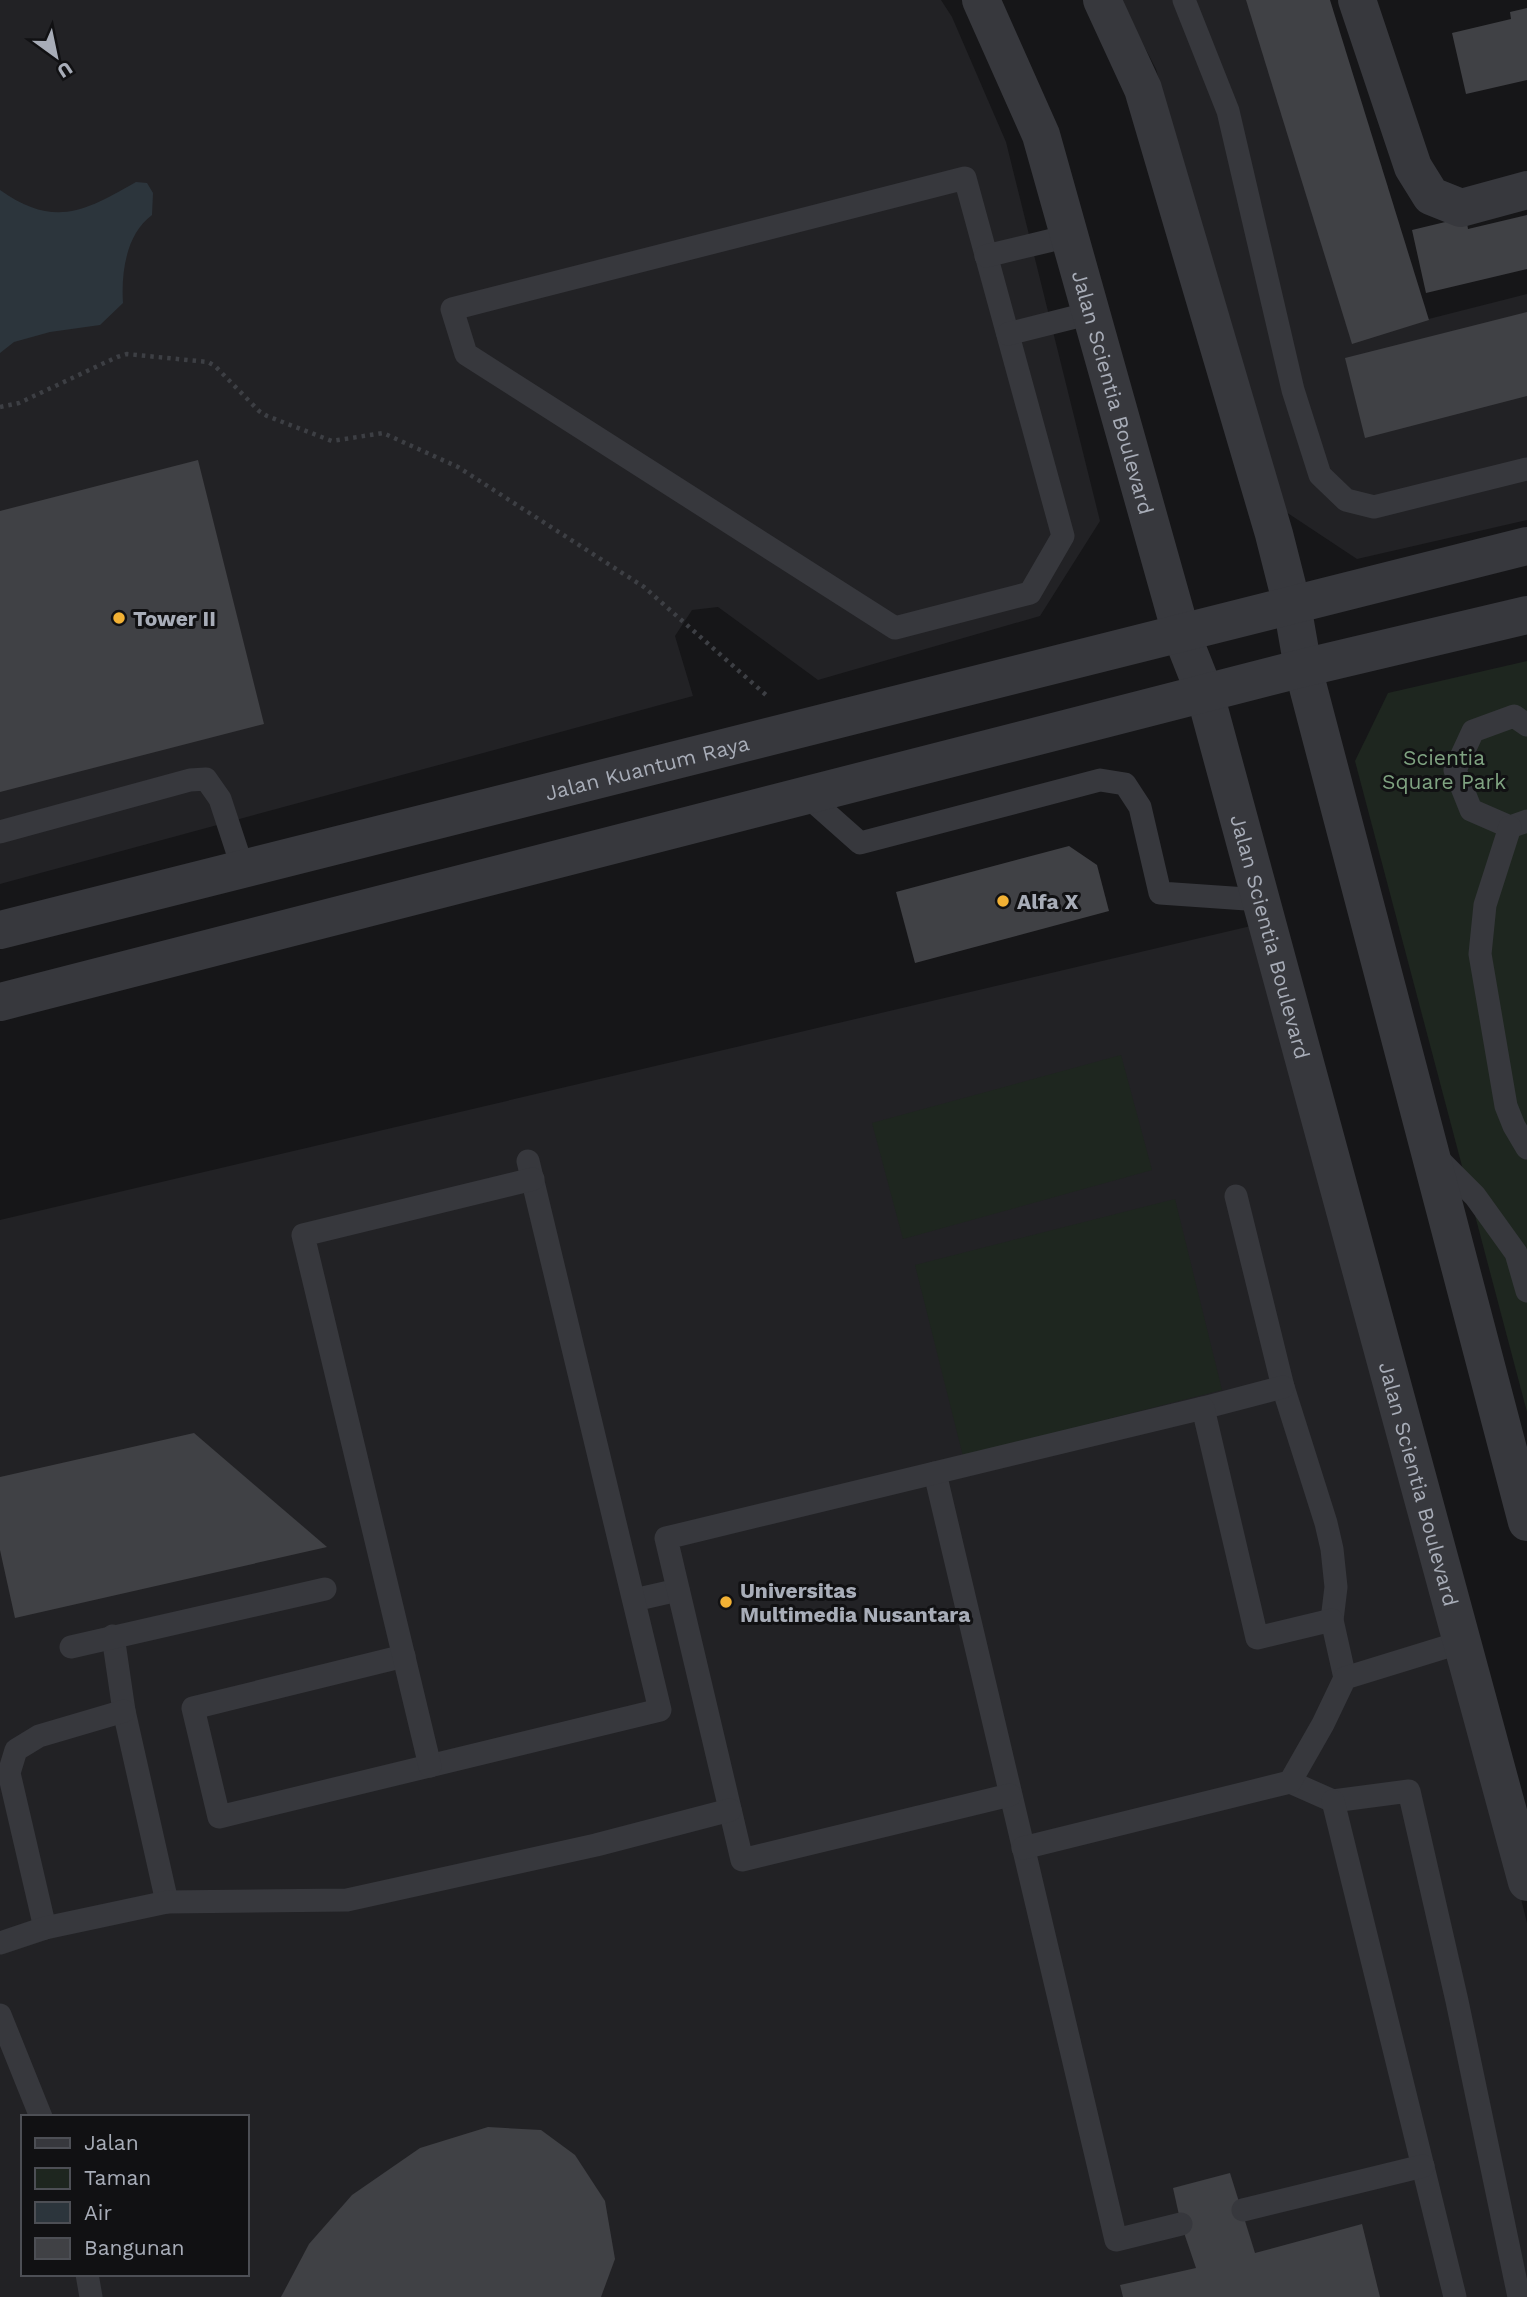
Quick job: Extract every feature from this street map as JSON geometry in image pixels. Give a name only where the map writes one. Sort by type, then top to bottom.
[{"type":"street","name":"Jalan Scientia Boulevard","points":[[981,0],[1041,135],[1181,633],[1205,694],[1527,1882]]},
{"type":"street","points":[[1102,0],[1143,89],[1292,605],[1303,668],[1527,1522]]},
{"type":"street","points":[[1357,0],[1413,167],[1431,196],[1461,208],[1527,190]]},
{"type":"street","name":"Jalan Kuantum Raya","points":[[0,930],[1527,546]]},
{"type":"street","points":[[0,1002],[1303,668],[1527,615]]},
{"type":"lane","points":[[1184,0],[1228,111],[1293,390],[1321,475],[1346,500],[1374,507],[1527,469]]},
{"type":"lane","points":[[965,178],[986,256],[1063,536],[1030,593],[895,628],[466,354],[452,309],[965,178]]},
{"type":"lane","points":[[986,256],[1069,236]]},
{"type":"lane","points":[[1008,334],[1091,313]]},
{"type":"lane","points":[[1523,717],[1473,730],[1455,770],[1471,810],[1519,824],[1485,905],[1480,954],[1506,1106],[1527,1147]]},
{"type":"lane","points":[[0,832],[190,780],[206,779],[220,799],[243,869]]},
{"type":"lane","points":[[807,796],[860,843],[1100,780],[1125,784],[1140,807],[1160,893],[1261,900]]},
{"type":"lane","points":[[1506,1106],[1527,1096]]},
{"type":"lane","points":[[1430,1151],[1475,1196],[1516,1253],[1527,1291]]},
{"type":"lane","points":[[404,1657],[193,1708],[219,1817],[430,1766],[660,1710],[531,1170],[303,1235],[404,1657],[430,1766]]},
{"type":"lane","points":[[1236,1196],[1283,1387],[1332,1549],[1336,1587],[1332,1620],[1346,1678],[1290,1782]]},
{"type":"lane","points":[[1010,1795],[742,1860],[666,1538],[1283,1387]]},
{"type":"lane","points":[[1203,1408],[1257,1638],[1332,1620]]},
{"type":"lane","points":[[935,1473],[1116,2240],[1181,2224]]},
{"type":"lane","points":[[71,1647],[325,1589]]},
{"type":"lane","points":[[634,1600],[678,1590]]},
{"type":"lane","points":[[113,1636],[124,1711],[167,1902]]},
{"type":"lane","points":[[1346,1678],[1462,1642]]},
{"type":"lane","points":[[46,1928],[9,1773],[16,1750],[39,1736],[124,1711]]},
{"type":"lane","points":[[1024,1848],[1290,1782],[1333,1801],[1409,1791],[1457,2001],[1519,2297]]},
{"type":"lane","points":[[1333,1801],[1455,2297]]},
{"type":"lane","points":[[0,1943],[46,1928],[167,1902],[347,1900],[596,1845],[730,1810]]},
{"type":"lane","points":[[0,2015],[40,2115]]},
{"type":"lane","points":[[1243,2210],[1423,2166]]},
{"type":"lane","points":[[87,2276],[91,2297]]},
{"type":"path","points":[[0,407],[19,403],[117,356],[208,362],[267,416],[331,441],[383,433],[458,467],[644,587],[803,728]]},
{"type":"shaded area","points":[[0,0],[941,0],[952,17],[1006,142],[1100,521],[1040,616],[818,680],[718,607],[692,610],[675,636],[693,696],[0,884]]},
{"type":"shaded area","points":[[1120,0],[1304,0],[1401,326],[1527,294],[1527,520],[1357,559],[1280,508],[1156,69]]},
{"type":"shaded area","name":"Universitas Multimedia Nusantara","points":[[1268,922],[1459,1643],[1527,1923],[1527,2297],[0,2297],[0,1220]]},
{"type":"green space","name":"Scientia Square Park","points":[[1527,661],[1527,1412],[1355,761],[1388,693]]},
{"type":"green space","points":[[1121,1055],[1152,1170],[903,1239],[872,1123]]},
{"type":"green space","points":[[1175,1199],[1222,1390],[963,1456],[915,1265]]},
{"type":"water","points":[[136,182],[147,183],[153,193],[152,215],[136,233],[127,255],[123,303],[100,325],[50,332],[14,342],[0,353],[0,190],[37,209],[69,212],[100,201]]},
{"type":"building","points":[[1246,0],[1330,0],[1429,320],[1352,344]]},
{"type":"building","points":[[1527,8],[1527,80],[1466,94],[1452,33],[1511,19],[1510,12]]},
{"type":"building","points":[[1527,215],[1527,269],[1426,293],[1412,230],[1466,217],[1468,229]]},
{"type":"building","points":[[1527,312],[1527,396],[1365,438],[1345,358]]},
{"type":"building","name":"Tower II","points":[[198,460],[264,724],[0,792],[0,511]]},
{"type":"building","name":"Alfa X","points":[[1069,846],[1097,865],[1109,911],[915,963],[896,892]]},
{"type":"building","points":[[194,1433],[327,1547],[15,1618],[0,1550],[0,1477]]},
{"type":"building","points":[[488,2127],[541,2130],[575,2155],[605,2201],[615,2259],[601,2297],[281,2297],[309,2244],[352,2195],[420,2148]]},
{"type":"building","points":[[1230,2173],[1255,2253],[1362,2224],[1380,2297],[1123,2297],[1120,2285],[1196,2268],[1181,2224],[1173,2188]]},
{"type":"place","name":"Tower II","points":[[119,618]]},
{"type":"place","name":"Alfa X","points":[[1003,901]]},
{"type":"place","name":"Universitas Multimedia Nusantara","points":[[726,1602]]}]
